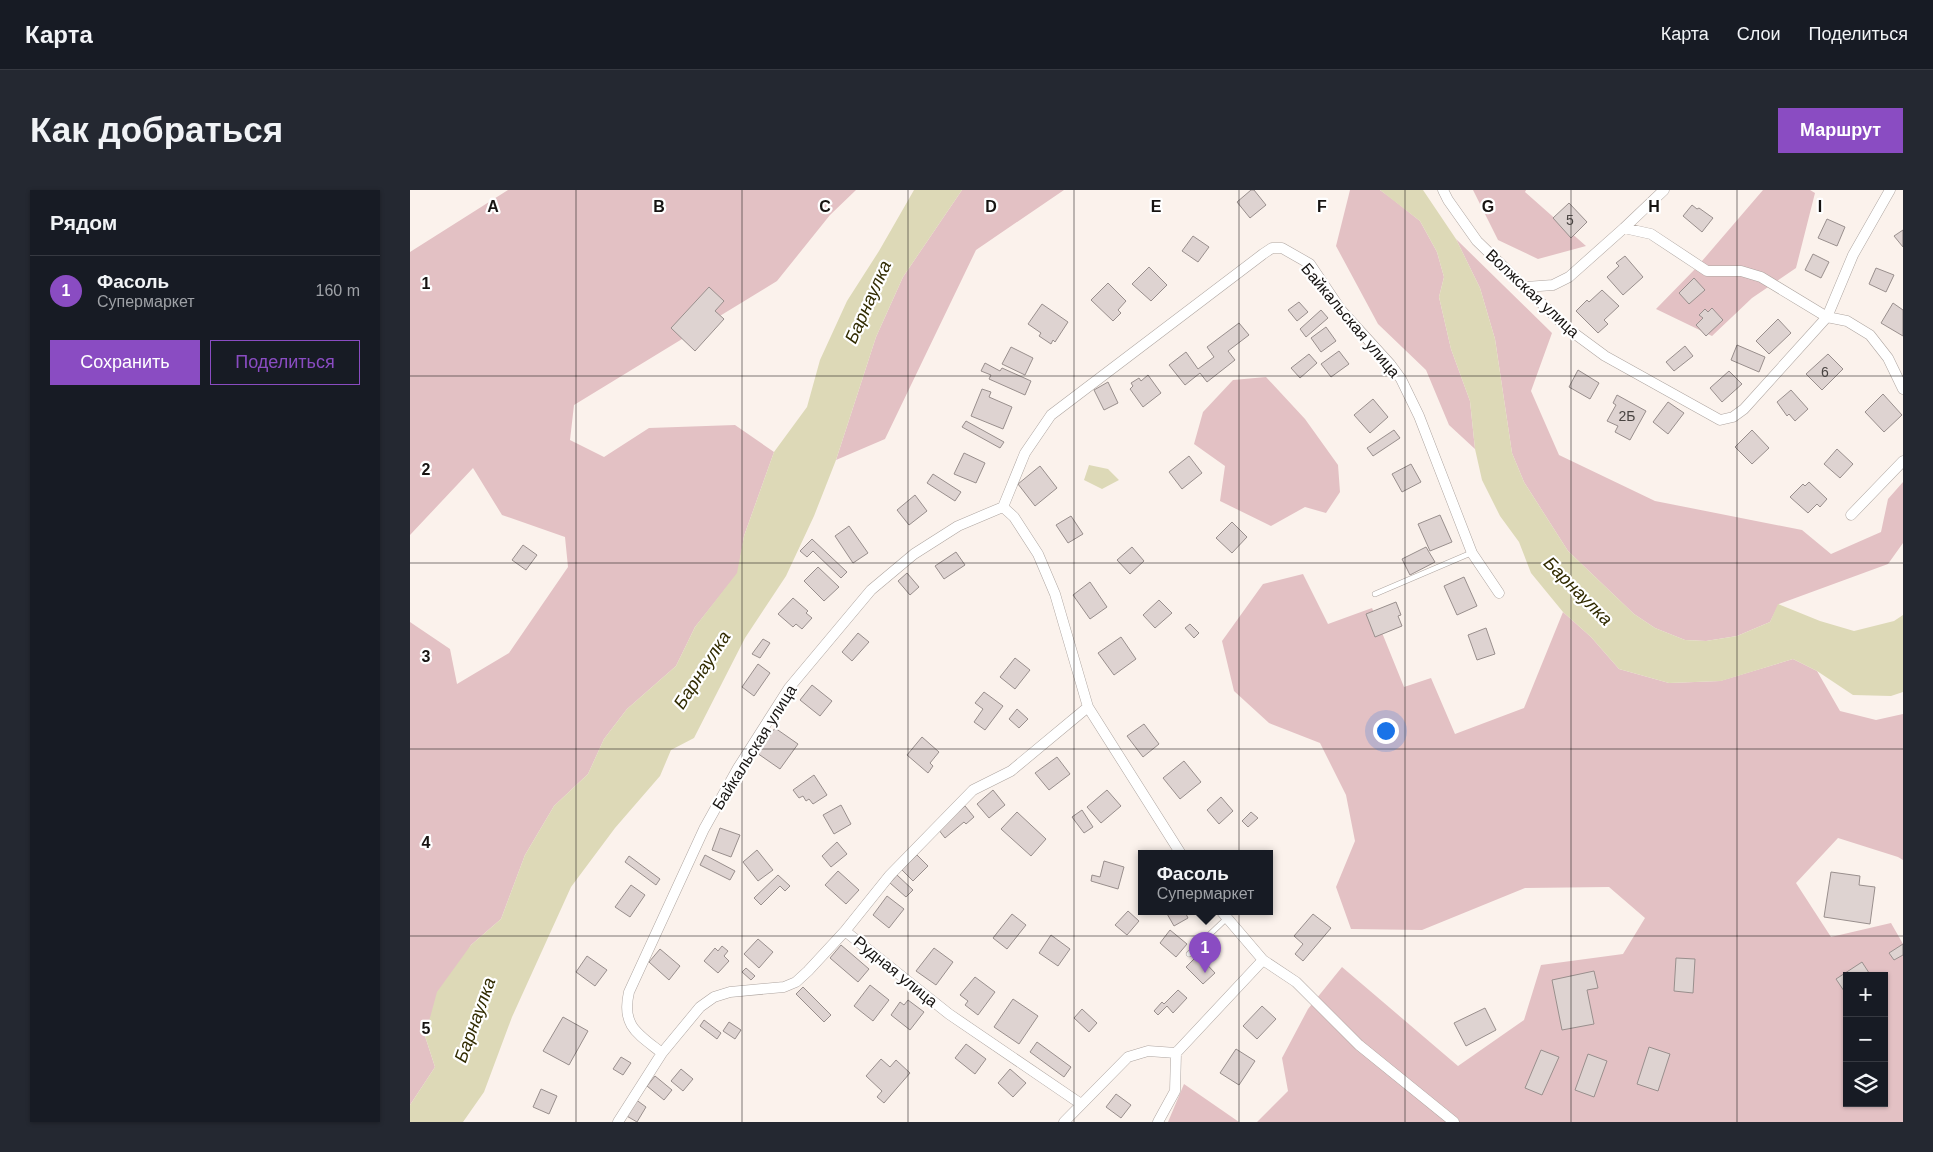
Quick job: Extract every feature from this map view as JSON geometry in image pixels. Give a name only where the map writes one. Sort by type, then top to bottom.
[{"type":"street","name":"Волжская улица","points":[[1443,190],[1477,241],[1526,286],[1567,328],[1606,356],[1720,420],[1733,417],[1744,409],[1827,317]]},
{"type":"street","points":[[1526,286],[1553,285],[1569,276],[1664,190]]},
{"type":"street","points":[[1827,317],[1853,255],[1890,190]]},
{"type":"street","points":[[1624,228],[1651,234],[1707,271],[1741,271],[1761,277],[1827,317],[1847,321],[1870,336],[1888,358],[1903,390]]},
{"type":"street","name":"Байкальская улица","points":[[662,1053],[634,1031],[628,1021],[626,1005],[629,992],[704,829],[738,768],[789,688],[871,590],[914,554],[950,531],[1003,508],[1025,454],[1051,415],[1272,248],[1282,248],[1310,264],[1341,310],[1390,364],[1401,379],[1419,416],[1472,553],[1499,593]]},
{"type":"street","points":[[1851,515],[1903,461]]},
{"type":"street","points":[[1003,508],[1014,517],[1038,554],[1055,594],[1088,707],[1178,850]]},
{"type":"street","points":[[845,931],[890,875],[973,790],[1011,771],[1088,707]]},
{"type":"street","points":[[1224,915],[1263,960],[1296,982],[1359,1045],[1454,1122]]},
{"type":"street","name":"Рудная улица","points":[[618,1122],[662,1053],[700,1007],[714,997],[730,992],[784,987],[796,982],[845,931],[949,1014],[1081,1104]]},
{"type":"street","points":[[1158,1122],[1175,1091],[1176,1053],[1263,960]]},
{"type":"street","points":[[1064,1122],[1128,1058],[1148,1051],[1176,1053]]},
{"type":"lane","points":[[1375,594],[1472,553]]},
{"type":"lane","points":[[1189,954],[1224,915]]},
{"type":"shaded area","points":[[508,190],[856,190],[830,215],[777,281],[574,405],[570,440],[604,457],[649,428],[735,425],[774,452],[744,536],[738,573],[695,627],[676,666],[627,709],[604,739],[588,774],[554,806],[525,855],[501,919],[471,945],[425,1036],[435,1067],[410,1105],[410,622],[450,649],[457,684],[509,653],[568,567],[565,537],[502,515],[473,468],[410,535],[410,252]]},
{"type":"shaded area","points":[[962,190],[1064,190],[976,250],[885,439],[836,460],[876,337],[903,277]]},
{"type":"shaded area","points":[[1350,190],[1380,190],[1420,221],[1437,252],[1444,277],[1439,297],[1451,349],[1470,401],[1475,449],[1449,425],[1426,370],[1378,324],[1336,246]]},
{"type":"shaded area","points":[[1473,190],[1526,190],[1525,192],[1586,246],[1538,259],[1498,240]]},
{"type":"shaded area","points":[[1763,190],[1810,190],[1815,193],[1796,268],[1752,298],[1712,336],[1656,309],[1696,268]]},
{"type":"shaded area","points":[[1456,239],[1552,333],[1531,391],[1559,455],[1655,501],[1802,530],[1831,554],[1881,532],[1888,499],[1903,482],[1903,543],[1888,564],[1779,604],[1770,622],[1737,636],[1706,641],[1685,640],[1655,628],[1634,614],[1568,551],[1524,482],[1512,453],[1495,339],[1480,288]]},
{"type":"shaded area","points":[[1266,377],[1305,419],[1338,465],[1340,492],[1326,513],[1305,507],[1271,526],[1220,501],[1225,466],[1194,444],[1203,412],[1233,380]]},
{"type":"shaded area","points":[[1303,574],[1328,624],[1372,608],[1404,687],[1431,678],[1455,734],[1524,708],[1563,612],[1591,637],[1619,669],[1669,683],[1720,681],[1793,659],[1817,671],[1840,711],[1876,720],[1903,714],[1903,860],[1838,838],[1796,883],[1831,937],[1891,923],[1903,944],[1903,1122],[1257,1122],[1288,1091],[1282,1058],[1308,1009],[1342,967],[1458,1066],[1524,1020],[1541,965],[1623,954],[1645,918],[1609,887],[1525,888],[1422,930],[1351,929],[1336,887],[1355,841],[1346,795],[1320,743],[1269,723],[1234,691],[1222,641],[1263,584]]},
{"type":"shaded area","points":[[1184,1084],[1239,1122],[1168,1122]]},
{"type":"water","name":"Барнаулка","points":[[914,190],[962,190],[903,277],[876,337],[836,460],[814,516],[786,576],[745,638],[694,738],[671,750],[660,776],[615,828],[571,887],[512,1017],[484,1092],[463,1122],[410,1122],[410,1105],[435,1067],[425,1036],[437,992],[471,945],[501,919],[525,855],[554,806],[588,774],[604,739],[627,709],[676,666],[695,627],[737,573],[744,536],[774,452],[807,407],[820,360],[847,301],[879,251]]},
{"type":"water","name":"Барнаулка","points":[[1380,190],[1423,190],[1456,239],[1480,288],[1495,339],[1512,453],[1524,482],[1568,551],[1634,614],[1655,628],[1685,640],[1706,641],[1737,636],[1770,622],[1778,604],[1820,621],[1854,631],[1894,621],[1903,615],[1903,692],[1891,696],[1853,695],[1817,671],[1793,659],[1721,681],[1669,683],[1619,669],[1591,637],[1563,612],[1531,573],[1519,542],[1500,516],[1482,480],[1475,449],[1470,401],[1451,349],[1439,297],[1444,277],[1437,252],[1420,221]]},
{"type":"water","points":[[1089,465],[1108,469],[1119,480],[1102,489],[1084,480]]},
{"type":"building","points":[[1251,190],[1254,190],[1266,205],[1250,218],[1237,202]]},
{"type":"building","points":[[1569,203],[1587,222],[1571,238],[1553,218]]},
{"type":"building","points":[[1692,205],[1713,218],[1702,232],[1683,216]]},
{"type":"building","points":[[1827,219],[1845,227],[1837,246],[1818,238]]},
{"type":"building","points":[[1903,230],[1903,247],[1894,236]]},
{"type":"building","points":[[1193,236],[1209,247],[1198,262],[1182,251]]},
{"type":"building","points":[[1813,254],[1829,262],[1821,278],[1805,270]]},
{"type":"building","points":[[1625,256],[1643,277],[1623,295],[1607,277],[1619,266],[1616,263]]},
{"type":"building","points":[[1149,267],[1167,285],[1151,301],[1132,284]]},
{"type":"building","points":[[1876,268],[1894,275],[1886,292],[1869,284]]},
{"type":"building","points":[[1694,278],[1705,290],[1689,304],[1679,293]]},
{"type":"building","points":[[1108,283],[1126,301],[1118,310],[1121,313],[1113,321],[1091,300]]},
{"type":"building","points":[[709,287],[724,301],[715,311],[724,319],[695,351],[671,328]]},
{"type":"building","points":[[1602,290],[1619,306],[1604,320],[1608,324],[1598,333],[1576,311],[1587,300],[1589,302]]},
{"type":"building","points":[[1299,302],[1308,312],[1297,321],[1288,310]]},
{"type":"building","points":[[1893,303],[1903,310],[1903,336],[1881,323]]},
{"type":"building","points":[[1042,304],[1068,322],[1055,342],[1053,340],[1051,344],[1039,336],[1041,333],[1028,324]]},
{"type":"building","points":[[1712,308],[1723,320],[1706,336],[1696,325],[1703,318],[1699,315],[1705,309],[1708,312]]},
{"type":"building","points":[[1321,310],[1328,318],[1306,337],[1300,329]]},
{"type":"building","points":[[1778,319],[1791,333],[1769,354],[1756,341]]},
{"type":"building","points":[[1239,323],[1249,335],[1228,351],[1235,360],[1207,382],[1200,373],[1185,385],[1169,365],[1186,352],[1198,369],[1214,357],[1207,347]]},
{"type":"building","points":[[1326,327],[1336,341],[1321,352],[1311,338]]},
{"type":"building","points":[[1737,345],[1765,357],[1759,372],[1731,360]]},
{"type":"building","points":[[1685,346],[1693,356],[1674,371],[1666,362]]},
{"type":"building","points":[[1011,347],[1033,358],[1025,375],[1002,364]]},
{"type":"building","points":[[1339,351],[1349,364],[1331,377],[1321,364]]},
{"type":"building","points":[[1309,354],[1317,363],[1300,378],[1291,368]]},
{"type":"building","points":[[1828,354],[1843,369],[1822,390],[1806,374]]},
{"type":"building","points":[[985,363],[1000,371],[1002,368],[1031,381],[1025,395],[989,379],[991,375],[981,371]]},
{"type":"building","points":[[1578,370],[1599,383],[1590,399],[1569,387]]},
{"type":"building","points":[[1729,371],[1742,384],[1722,402],[1710,388]]},
{"type":"building","points":[[1148,375],[1161,393],[1143,407],[1130,389],[1133,386],[1131,383],[1139,378],[1141,381]]},
{"type":"building","points":[[1108,382],[1118,403],[1104,410],[1094,390]]},
{"type":"building","points":[[982,389],[991,392],[989,397],[1012,407],[1003,429],[971,416]]},
{"type":"building","points":[[1791,390],[1808,409],[1795,421],[1789,414],[1787,416],[1777,402]]},
{"type":"building","points":[[1883,394],[1902,415],[1884,432],[1865,412]]},
{"type":"building","points":[[1617,395],[1646,411],[1630,440],[1615,432],[1618,426],[1607,421],[1616,405],[1613,403]]},
{"type":"building","points":[[1373,399],[1388,417],[1370,433],[1354,415]]},
{"type":"building","points":[[1668,402],[1684,413],[1668,434],[1653,422]]},
{"type":"building","points":[[966,421],[1004,442],[1000,448],[962,427]]},
{"type":"building","points":[[1394,430],[1400,438],[1373,456],[1367,448]]},
{"type":"building","points":[[1752,430],[1769,448],[1752,464],[1735,447]]},
{"type":"building","points":[[1837,449],[1853,464],[1840,478],[1824,464]]},
{"type":"building","points":[[964,453],[985,463],[976,483],[954,474]]},
{"type":"building","points":[[1189,456],[1202,473],[1182,489],[1169,472]]},
{"type":"building","points":[[1411,464],[1421,482],[1402,492],[1392,474]]},
{"type":"building","points":[[1040,466],[1057,488],[1035,506],[1018,484]]},
{"type":"building","points":[[933,474],[961,492],[955,501],[927,483]]},
{"type":"building","points":[[1809,482],[1827,499],[1820,507],[1817,504],[1808,513],[1790,497],[1803,484],[1805,486]]},
{"type":"building","points":[[915,495],[927,511],[909,525],[897,510]]},
{"type":"building","points":[[1440,515],[1452,542],[1430,551],[1418,524]]},
{"type":"building","points":[[1071,516],[1083,534],[1068,543],[1056,525]]},
{"type":"building","points":[[1232,522],[1247,537],[1232,553],[1216,538]]},
{"type":"building","points":[[849,526],[868,553],[853,563],[835,536]]},
{"type":"building","points":[[812,539],[847,572],[841,578],[813,551],[807,557],[800,551]]},
{"type":"building","points":[[523,545],[537,555],[526,570],[512,560]]},
{"type":"building","points":[[1132,547],[1144,561],[1130,574],[1117,560]]},
{"type":"building","points":[[1426,547],[1435,562],[1410,575],[1402,559]]},
{"type":"building","points":[[956,552],[965,565],[944,579],[935,566]]},
{"type":"building","points":[[818,567],[839,587],[824,601],[804,581]]},
{"type":"building","points":[[907,573],[919,587],[910,595],[898,581]]},
{"type":"building","points":[[1464,577],[1477,606],[1457,615],[1444,586]]},
{"type":"building","points":[[1090,582],[1107,607],[1090,619],[1073,595]]},
{"type":"building","points":[[793,598],[808,611],[806,613],[812,618],[802,629],[796,624],[793,627],[778,614]]},
{"type":"building","points":[[1159,600],[1172,613],[1155,628],[1143,615]]},
{"type":"building","points":[[1396,602],[1401,615],[1398,616],[1402,626],[1375,637],[1366,614]]},
{"type":"building","points":[[1190,624],[1199,633],[1194,638],[1185,628]]},
{"type":"building","points":[[1486,628],[1495,654],[1477,660],[1468,635]]},
{"type":"building","points":[[858,633],[869,642],[852,661],[842,652]]},
{"type":"building","points":[[1121,637],[1136,659],[1114,675],[1098,653]]},
{"type":"building","points":[[763,639],[770,643],[760,658],[752,654]]},
{"type":"building","points":[[1015,658],[1030,670],[1015,689],[1000,677]]},
{"type":"building","points":[[758,664],[770,673],[754,696],[742,687]]},
{"type":"building","points":[[812,685],[832,701],[820,716],[800,700]]},
{"type":"building","points":[[984,692],[1003,706],[985,730],[974,722],[983,709],[975,703]]},
{"type":"building","points":[[1017,709],[1028,719],[1019,728],[1009,719]]},
{"type":"building","points":[[1144,724],[1159,744],[1143,757],[1127,736]]},
{"type":"building","points":[[775,728],[798,744],[780,769],[757,753]]},
{"type":"building","points":[[922,737],[939,752],[930,763],[933,766],[928,773],[907,755]]},
{"type":"building","points":[[1057,757],[1070,774],[1049,790],[1035,773]]},
{"type":"building","points":[[1184,761],[1201,782],[1180,799],[1163,778]]},
{"type":"building","points":[[814,775],[827,795],[813,804],[809,799],[806,801],[803,796],[799,798],[793,790]]},
{"type":"building","points":[[993,790],[1005,805],[989,818],[977,804]]},
{"type":"building","points":[[1107,790],[1121,806],[1101,823],[1087,807]]},
{"type":"building","points":[[1221,797],[1233,811],[1219,824],[1207,810]]},
{"type":"building","points":[[841,805],[851,824],[834,834],[823,815]]},
{"type":"building","points":[[965,806],[974,817],[966,824],[964,822],[945,838],[938,829]]},
{"type":"building","points":[[1082,810],[1093,827],[1084,833],[1072,817]]},
{"type":"building","points":[[1017,812],[1046,839],[1031,856],[1001,829]]},
{"type":"building","points":[[1251,812],[1258,818],[1248,827],[1242,821]]},
{"type":"building","points":[[720,828],[740,835],[731,857],[712,850]]},
{"type":"building","points":[[837,842],[847,854],[831,867],[822,856]]},
{"type":"building","points":[[757,850],[773,870],[758,881],[743,862]]},
{"type":"building","points":[[705,855],[735,871],[730,880],[700,865]]},
{"type":"building","points":[[917,855],[928,866],[913,881],[902,870]]},
{"type":"building","points":[[629,856],[660,879],[656,885],[625,862]]},
{"type":"building","points":[[1104,861],[1124,867],[1118,889],[1091,881],[1092,875],[1100,877]]},
{"type":"building","points":[[838,871],[859,890],[846,904],[825,885]]},
{"type":"building","points":[[1831,872],[1860,876],[1859,885],[1875,887],[1870,924],[1824,917]]},
{"type":"building","points":[[778,875],[790,886],[785,891],[780,886],[761,905],[754,898]]},
{"type":"building","points":[[897,875],[913,890],[906,897],[890,883]]},
{"type":"building","points":[[631,885],[645,895],[630,917],[615,907]]},
{"type":"building","points":[[887,896],[904,909],[889,928],[873,915]]},
{"type":"building","points":[[1128,911],[1139,921],[1127,935],[1115,925]]},
{"type":"building","points":[[1012,914],[1026,925],[1007,949],[993,938]]},
{"type":"building","points":[[1313,914],[1331,928],[1303,961],[1295,954],[1303,944],[1294,936]]},
{"type":"building","points":[[1168,915],[1186,915],[1188,918],[1174,926]]},
{"type":"building","points":[[1170,930],[1187,944],[1176,957],[1160,943]]},
{"type":"building","points":[[1051,935],[1070,949],[1058,966],[1039,953]]},
{"type":"building","points":[[758,939],[773,952],[759,968],[744,954]]},
{"type":"building","points":[[1903,944],[1903,955],[1894,960],[1889,953]]},
{"type":"building","points":[[841,945],[869,969],[858,982],[830,958]]},
{"type":"building","points":[[722,946],[728,951],[724,956],[729,961],[718,973],[704,961],[715,948],[718,951]]},
{"type":"building","points":[[934,948],[953,962],[936,985],[916,971]]},
{"type":"building","points":[[660,949],[680,966],[669,980],[649,962]]},
{"type":"building","points":[[1198,955],[1215,973],[1203,984],[1186,967]]},
{"type":"building","points":[[587,956],[607,970],[595,986],[576,972]]},
{"type":"building","points":[[1676,958],[1695,959],[1693,993],[1674,991]]},
{"type":"building","points":[[1862,962],[1868,972],[1847,972]]},
{"type":"building","points":[[746,968],[755,976],[751,980],[742,972]]},
{"type":"building","points":[[1594,971],[1598,988],[1587,990],[1594,1024],[1562,1030],[1552,980]]},
{"type":"building","points":[[1843,974],[1843,990],[1836,979]]},
{"type":"building","points":[[975,977],[995,992],[978,1015],[965,1005],[968,1001],[960,995]]},
{"type":"building","points":[[870,985],[889,1000],[873,1021],[854,1006]]},
{"type":"building","points":[[803,987],[831,1015],[824,1022],[796,994]]},
{"type":"building","points":[[1178,990],[1187,998],[1173,1013],[1167,1006],[1158,1015],[1154,1011],[1162,1002],[1164,1004]]},
{"type":"building","points":[[1013,999],[1038,1016],[1019,1044],[994,1027]]},
{"type":"building","points":[[908,1000],[924,1012],[910,1030],[891,1015],[900,1002],[904,1005]]},
{"type":"building","points":[[1262,1006],[1276,1019],[1257,1039],[1243,1026]]},
{"type":"building","points":[[1485,1008],[1496,1030],[1466,1046],[1454,1023]]},
{"type":"building","points":[[1082,1009],[1097,1023],[1089,1032],[1074,1018]]},
{"type":"building","points":[[563,1017],[588,1031],[569,1065],[543,1051]]},
{"type":"building","points":[[704,1020],[721,1033],[717,1039],[700,1026]]},
{"type":"building","points":[[729,1022],[741,1030],[735,1039],[723,1031]]},
{"type":"building","points":[[1037,1042],[1071,1067],[1064,1077],[1030,1052]]},
{"type":"building","points":[[966,1044],[986,1059],[975,1074],[955,1058]]},
{"type":"building","points":[[1649,1047],[1670,1054],[1658,1091],[1637,1084]]},
{"type":"building","points":[[1236,1049],[1255,1061],[1239,1085],[1220,1073]]},
{"type":"building","points":[[1541,1050],[1559,1057],[1542,1095],[1525,1088]]},
{"type":"building","points":[[1588,1054],[1607,1061],[1594,1097],[1575,1090]]},
{"type":"building","points":[[621,1057],[631,1063],[623,1075],[613,1069]]},
{"type":"building","points":[[881,1059],[890,1067],[896,1060],[910,1073],[884,1103],[877,1097],[882,1091],[866,1076]]},
{"type":"building","points":[[681,1069],[693,1079],[683,1091],[671,1081]]},
{"type":"building","points":[[1010,1069],[1026,1083],[1013,1097],[998,1083]]},
{"type":"building","points":[[655,1076],[672,1090],[664,1100],[647,1086]]},
{"type":"building","points":[[541,1089],[557,1096],[549,1114],[533,1107]]},
{"type":"building","points":[[1116,1094],[1131,1105],[1121,1118],[1106,1107]]},
{"type":"building","points":[[635,1099],[646,1107],[637,1122],[625,1115]]},
{"type":"place","name":"Фасоль","points":[[1205,973]]}]
